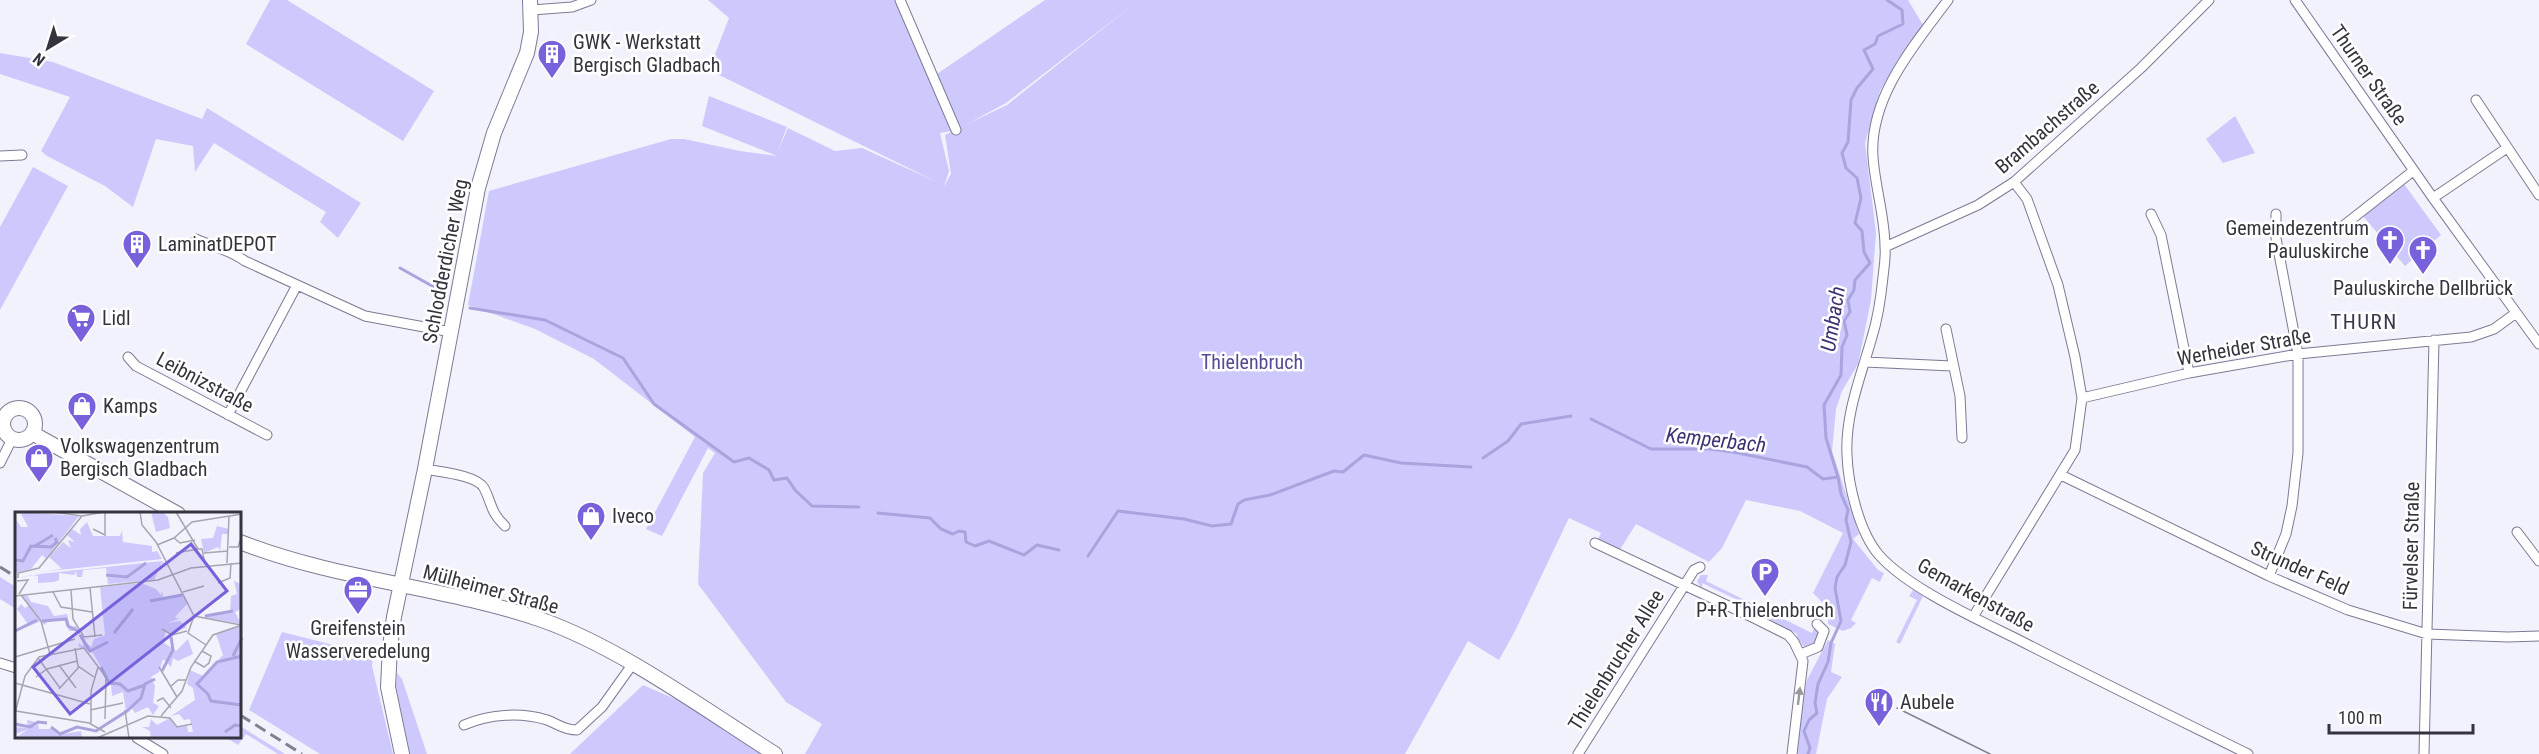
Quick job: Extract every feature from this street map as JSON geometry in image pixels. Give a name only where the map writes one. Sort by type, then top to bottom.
[{"type":"main road","name":"Schlodderdicher Weg","points":[[402,754],[388,687],[390,647],[478,188],[494,133],[527,53],[531,32],[531,5]]},
{"type":"main road","points":[[25,410],[34,422],[32,433],[25,439],[12,439],[3,428],[2,417],[10,411],[25,410]]},
{"type":"main road","points":[[32,433],[174,512]]},
{"type":"main road","name":"Mülheimer Straße","points":[[242,543],[314,565],[507,610],[542,621],[596,645],[632,665],[775,754]]},
{"type":"street","name":"Schlodderdicher Weg","points":[[531,5],[572,7],[591,0]]},
{"type":"street","points":[[900,0],[956,130]]},
{"type":"street","name":"Gemarkenstraße","points":[[1948,0],[1902,64],[1886,94],[1876,124],[1873,154],[1886,247],[1881,292],[1854,398],[1847,431],[1846,453],[1850,484],[1865,532],[1872,545],[1892,566],[1923,589],[1974,617],[2248,754]]},
{"type":"street","name":"Brambachstraße","points":[[1886,247],[1978,205],[2014,182],[2142,68],[2209,0]]},
{"type":"street","name":"Thurner Straße","points":[[2295,0],[2413,171],[2539,344]]},
{"type":"street","points":[[2476,100],[2539,195]]},
{"type":"street","points":[[2433,198],[2507,148]]},
{"type":"street","points":[[0,156],[22,155]]},
{"type":"street","points":[[2343,226],[2413,171]]},
{"type":"street","points":[[1974,617],[2075,450],[2082,398],[2058,285],[2027,199],[2014,182]]},
{"type":"street","points":[[2151,214],[2161,235],[2189,374]]},
{"type":"street","points":[[2269,576],[2286,534],[2292,506],[2298,453],[2298,354],[2276,238],[2276,214]]},
{"type":"street","points":[[196,240],[222,251],[230,251],[245,261],[364,316],[451,332]]},
{"type":"street","points":[[228,415],[297,285]]},
{"type":"street","name":"Werheider Straße","points":[[2082,398],[2189,374],[2298,354],[2471,337],[2494,329],[2516,313]]},
{"type":"street","points":[[1946,329],[1960,396],[1962,438]]},
{"type":"street","name":"Fürvelser Straße","points":[[2424,754],[2434,340]]},
{"type":"street","name":"Leibnizstraße","points":[[128,357],[136,366],[267,435]]},
{"type":"street","points":[[1865,362],[1953,366]]},
{"type":"street","points":[[0,463],[12,439]]},
{"type":"street","points":[[425,469],[477,480],[484,487],[490,506],[505,526]]},
{"type":"street","name":"Strunder Feld","points":[[2061,475],[2269,576],[2348,610],[2427,634],[2508,638],[2539,636]]},
{"type":"street","points":[[2517,532],[2539,561]]},
{"type":"street","name":"Thielenbrucher Allee","points":[[1595,543],[1685,585]]},
{"type":"street","name":"Thielenbrucher Allee","points":[[1578,754],[1694,570],[1700,567]]},
{"type":"street","points":[[1685,585],[1788,635],[1801,654],[1801,683],[1792,754]]},
{"type":"street","points":[[1801,654],[1818,646],[1824,631],[1817,624]]},
{"type":"street","points":[[0,663],[15,668]]},
{"type":"street","points":[[464,725],[482,717],[532,716],[553,722],[565,730],[577,730],[602,707],[632,665]]},
{"type":"street","points":[[139,739],[163,754]]},
{"type":"green space","points":[[270,0],[287,0],[434,91],[403,141],[246,44]]},
{"type":"green space","name":"Thielenbruch","points":[[708,0],[896,0],[951,131],[940,133],[949,171],[944,186],[951,174],[945,135],[959,128],[937,74],[1045,0],[1908,0],[1923,25],[1897,61],[1880,91],[1865,143],[1876,233],[1871,300],[1858,364],[1842,391],[1836,409],[1832,451],[1859,534],[1853,539],[1878,570],[1884,573],[1880,582],[1872,578],[1851,620],[1856,623],[1843,631],[1828,624],[1828,608],[1813,593],[1843,533],[1800,511],[1746,500],[1722,548],[1709,562],[1636,524],[1619,551],[1597,541],[1601,533],[1569,518],[1499,660],[1468,641],[1405,754],[805,754],[822,724],[786,702],[698,584],[703,473],[715,453],[708,448],[662,536],[646,529],[695,437],[594,359],[535,329],[468,305],[489,191],[671,139],[684,139],[777,156],[702,126],[709,96],[787,127],[777,153],[788,128],[835,151],[862,148],[937,182],[709,70],[729,18]],"holes":[[[1134,4],[1007,105],[967,124],[1006,103]]]},
{"type":"green space","points":[[0,53],[53,62],[202,119],[207,108],[361,203],[338,238],[320,222],[326,212],[214,143],[195,172],[193,146],[156,139],[133,207],[105,186],[41,151],[70,97],[0,74]]},
{"type":"green space","points":[[2235,116],[2255,153],[2223,163],[2206,139]]},
{"type":"green space","points":[[33,167],[68,186],[0,310],[0,227]]},
{"type":"green space","points":[[2404,184],[2441,235],[2405,266],[2363,216]]},
{"type":"green space","points":[[1701,575],[1708,575],[1706,581],[1812,633],[1815,627],[1820,632],[1816,643],[1804,647],[1797,638],[1797,634],[1760,614],[1752,613],[1752,607],[1702,583],[1702,589],[1697,581]]},
{"type":"green space","points":[[0,577],[15,586],[15,608],[0,599]]},
{"type":"green space","points":[[1913,590],[1923,596],[1900,644],[1896,642],[1917,600],[1909,596]]},
{"type":"green space","points":[[282,632],[373,655],[372,666],[393,754],[320,754],[249,710]]},
{"type":"green space","points":[[1828,640],[1835,644],[1831,672],[1842,677],[1827,699],[1816,754],[1797,754],[1800,717],[1807,680]]},
{"type":"green space","points":[[397,673],[402,679],[427,754],[410,754],[396,686]]},
{"type":"green space","points":[[643,685],[689,705],[766,754],[570,754]]},
{"type":"green space","points":[[242,727],[285,754],[278,754],[246,734],[238,745],[229,739],[242,739]]},
{"type":"waterway","name":"Umbach","points":[[1838,477],[1826,438],[1824,405],[1841,375],[1842,347],[1847,335],[1844,321],[1850,312],[1848,300],[1854,290],[1855,280],[1870,263],[1864,252],[1862,231],[1855,223],[1861,198],[1857,178],[1846,168],[1842,153],[1848,142],[1851,100],[1857,88],[1873,69],[1864,50],[1875,44],[1878,36],[1903,24],[1902,10],[1887,0]]},
{"type":"waterway","name":"Kemperbach","points":[[400,268],[441,291]]},
{"type":"waterway","name":"Kemperbach","points":[[470,308],[545,320],[623,358],[654,404],[734,462],[749,458],[769,470],[774,480],[787,478],[795,490],[812,506],[859,507]]},
{"type":"waterway","name":"Kemperbach","points":[[1483,458],[1508,441],[1521,424],[1571,416]]},
{"type":"waterway","name":"Kemperbach","points":[[1591,419],[1651,449],[1710,449],[1733,452],[1807,467],[1823,479],[1838,477],[1841,494],[1848,510],[1846,520],[1851,542],[1845,565],[1837,577],[1835,588],[1841,621],[1831,643],[1828,662],[1818,684],[1815,703],[1817,713],[1809,720],[1804,731],[1810,748],[1808,754]]},
{"type":"waterway","name":"Kemperbach","points":[[1088,556],[1118,511],[1184,519],[1212,526],[1231,524],[1238,504],[1244,500],[1270,495],[1334,471],[1343,472],[1364,455],[1401,463],[1471,467]]},
{"type":"waterway","name":"Kemperbach","points":[[878,513],[930,518],[941,529],[953,534],[959,531],[965,532],[966,542],[975,546],[989,541],[1024,555],[1037,545],[1059,550]]},
{"type":"tram line","points":[[1897,708],[1990,754]]},
{"type":"railway","points":[[0,567],[15,576]]},
{"type":"railway","points":[[242,716],[302,754]]},
{"type":"place","name":"GWK - Werkstatt Bergisch Gladbach","points":[[552,80]]},
{"type":"place","name":"Gemeindezentrum Pauluskirche","points":[[2390,266]]},
{"type":"place","name":"LaminatDEPOT","points":[[137,270]]},
{"type":"place","name":"Pauluskirche Dellbrück","points":[[2423,276]]},
{"type":"place","name":"Lidl","points":[[81,344]]},
{"type":"place","name":"Kamps","points":[[82,432]]},
{"type":"place","name":"Volkswagenzentrum Bergisch Gladbach","points":[[39,484]]},
{"type":"place","name":"Iveco","points":[[591,542]]},
{"type":"place","name":"P+R Thielenbruch","points":[[1765,598]]},
{"type":"place","name":"Greifenstein Wasserveredelung","points":[[358,616]]},
{"type":"place","name":"Aubele","points":[[1879,728]]},
{"type":"district","name":"THURN","points":[[2364,322]]}]
